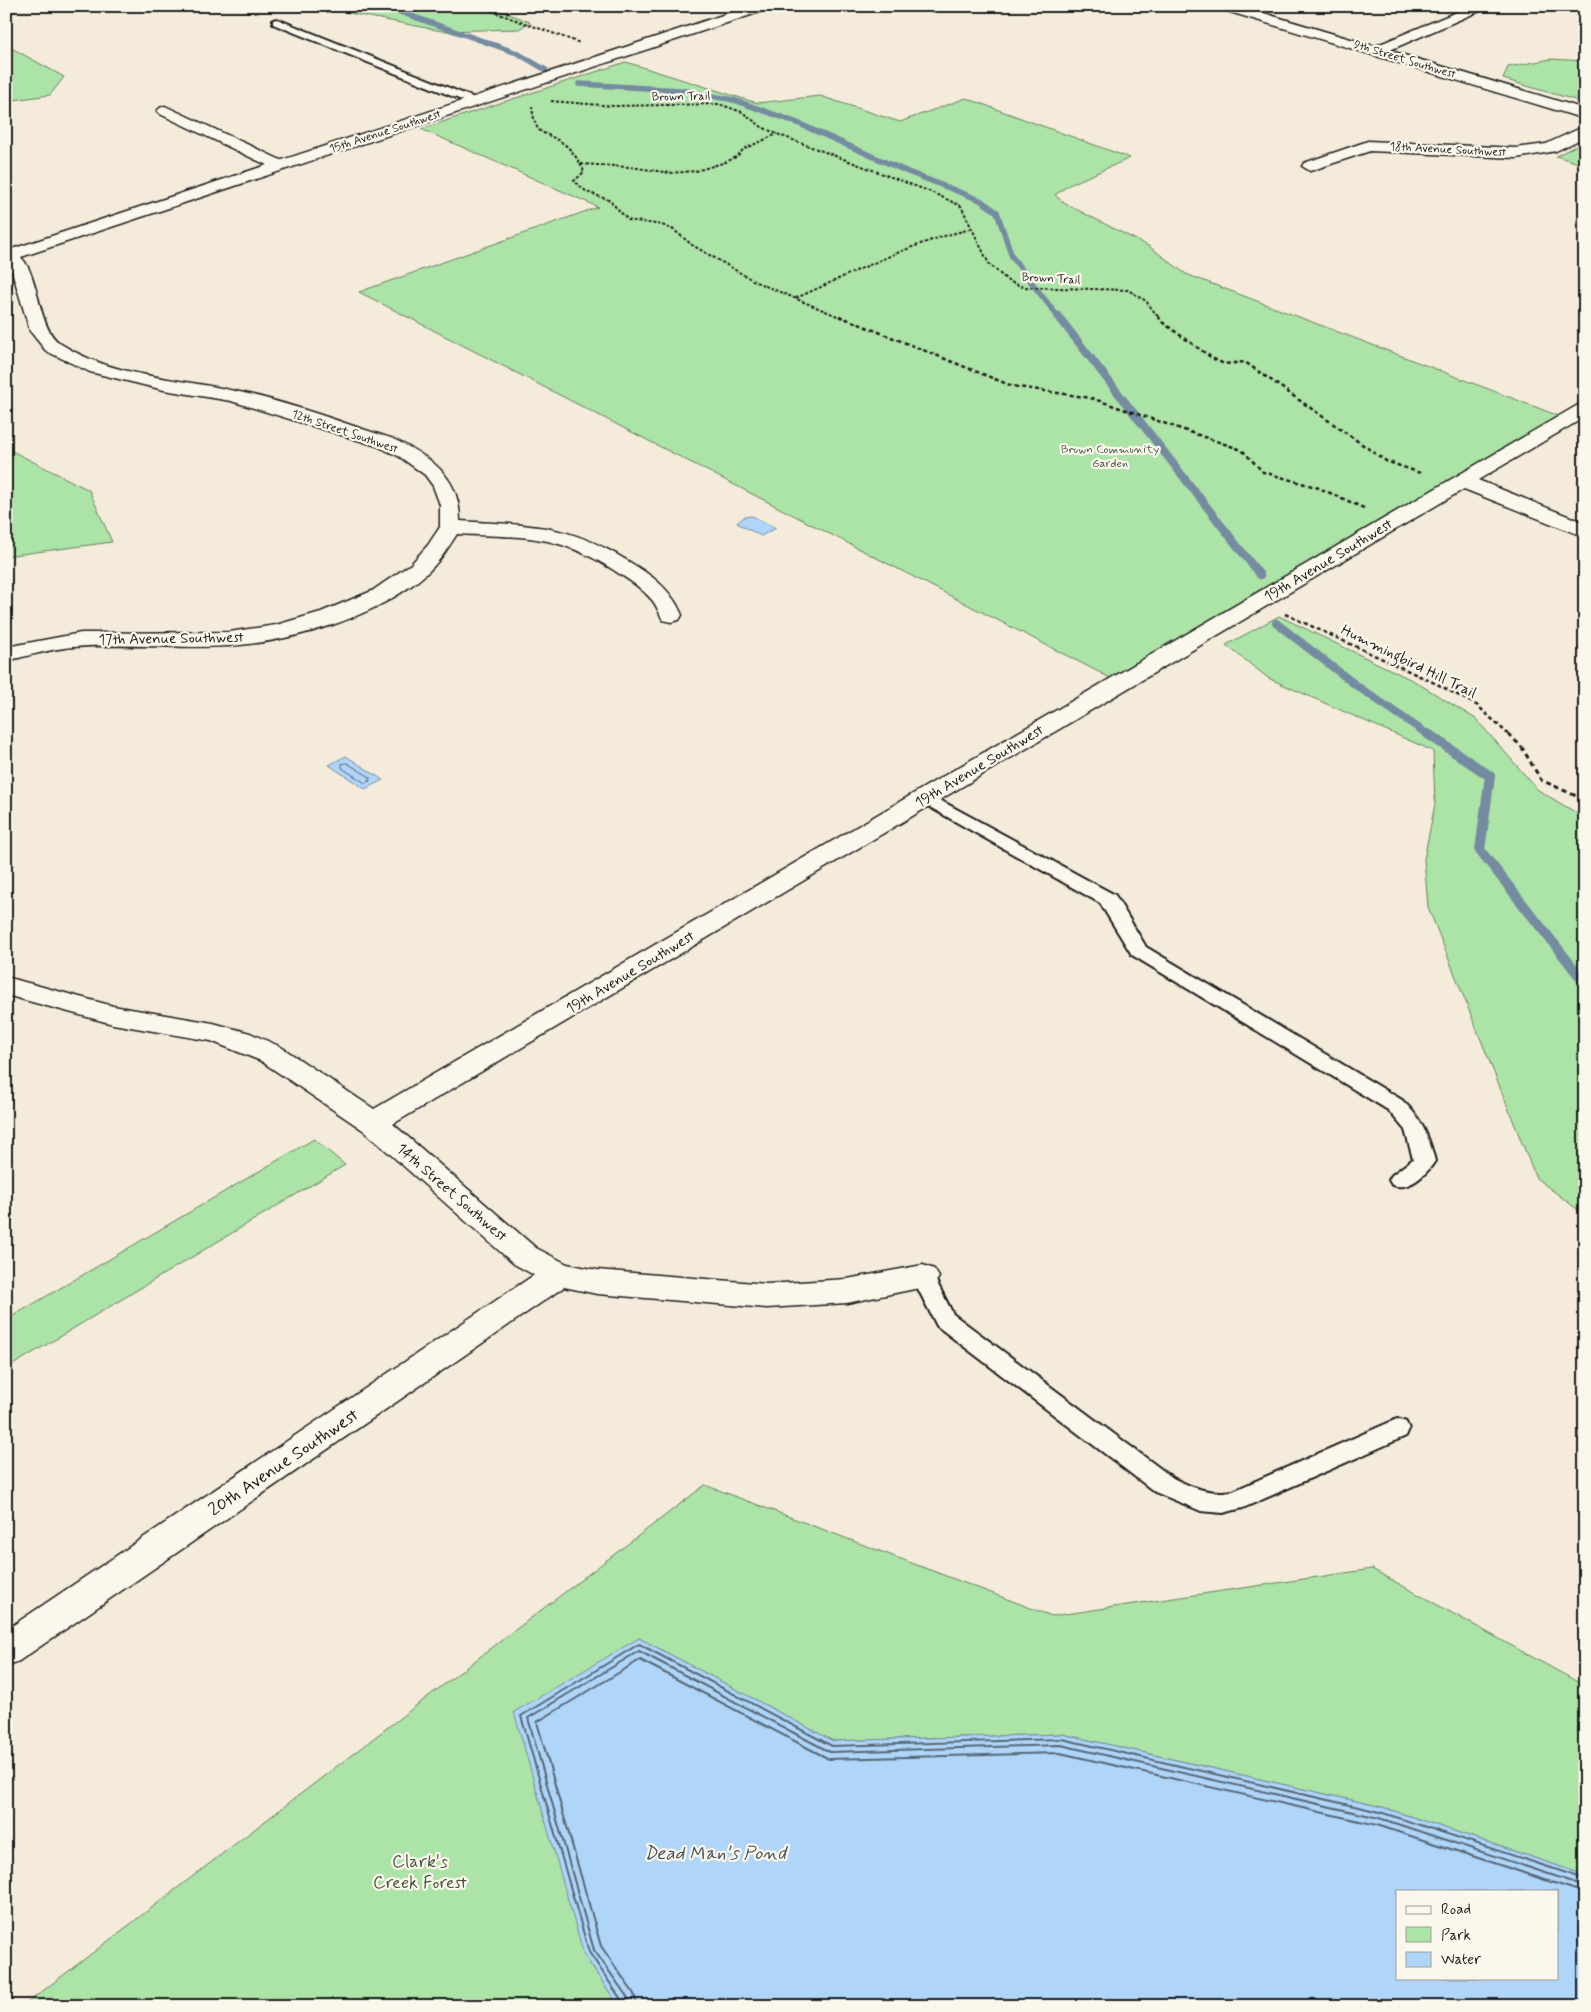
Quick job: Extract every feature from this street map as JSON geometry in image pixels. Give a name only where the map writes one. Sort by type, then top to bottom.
[{"type":"street","name":"15th Avenue Southwest","points":[[8,256],[764,6]]},
{"type":"street","name":"9th Street Southwest","points":[[1226,6],[1378,50],[1585,114]]},
{"type":"street","points":[[1378,50],[1484,6]]},
{"type":"street","points":[[165,111],[279,165]]},
{"type":"street","name":"18th Avenue Southwest","points":[[1310,166],[1368,146],[1516,153],[1550,148],[1585,131]]},
{"type":"street","name":"12th Street Southwest","points":[[8,256],[21,271],[39,331],[53,348],[97,368],[164,384],[234,396],[384,442],[407,453],[432,471],[443,486],[450,505],[450,527]]},
{"type":"street","name":"19th Avenue Southwest","points":[[373,1123],[1585,408]]},
{"type":"street","points":[[1462,481],[1585,531]]},
{"type":"street","points":[[450,527],[544,533],[585,545],[619,564],[648,585],[668,604],[671,616]]},
{"type":"street","name":"17th Avenue Southwest","points":[[6,654],[79,640],[229,639],[293,627],[374,598],[400,584],[419,569],[436,551],[450,527]]},
{"type":"street","name":"14th Street Southwest","points":[[6,986],[113,1015],[213,1032],[240,1040],[271,1054],[373,1123],[525,1256],[559,1274],[597,1282],[767,1296],[848,1291],[923,1277]]},
{"type":"street","name":"20th Avenue Southwest","points":[[6,1650],[559,1274]]},
{"type":"lane","points":[[277,22],[473,101]]},
{"type":"lane","points":[[282,35],[457,106]]},
{"type":"lane","points":[[926,797],[1108,899],[1119,922],[1139,951],[1395,1105],[1412,1122],[1420,1140],[1424,1161],[1408,1176],[1400,1180]]},
{"type":"lane","points":[[923,1277],[945,1320],[1164,1485],[1205,1503],[1241,1501],[1397,1429]]},
{"type":"path","points":[[477,6],[613,56]]},
{"type":"path","name":"Brown Trail","points":[[548,101],[613,106],[719,104],[742,112],[762,127],[777,134],[931,192],[961,206],[981,254],[1008,282],[1024,287],[1128,290],[1146,301],[1162,322],[1212,358],[1224,364],[1245,362],[1386,461],[1425,475]]},
{"type":"path","points":[[538,103],[532,106],[535,126],[540,133],[570,148],[584,172],[574,181],[579,187],[609,200],[620,214],[628,220],[662,225],[674,230],[692,245],[756,282],[988,378],[1012,386],[1091,398],[1242,450],[1263,472],[1319,488],[1373,512]]},
{"type":"path","points":[[580,164],[630,167],[670,173],[696,171],[726,162],[736,157],[744,149],[777,134]]},
{"type":"path","points":[[795,298],[833,284],[921,242],[943,234],[971,229]]},
{"type":"path","name":"Hummingbird Hill Trail","points":[[1280,612],[1438,685],[1478,706],[1521,746],[1541,780],[1585,800]]},
{"type":"green space","points":[[313,6],[489,6],[530,22],[519,29],[442,31]]},
{"type":"green space","points":[[6,45],[64,77],[50,95],[6,101]]},
{"type":"green space","points":[[1551,59],[1585,61],[1585,103],[1503,79],[1508,67]]},
{"type":"green space","name":"Brown Community Garden","points":[[626,62],[757,103],[820,96],[900,122],[966,98],[1130,158],[1069,185],[1055,195],[1064,203],[1150,247],[1186,274],[1567,419],[1120,683],[359,292],[598,207],[421,129]]},
{"type":"green space","points":[[1585,141],[1585,165],[1556,156]]},
{"type":"green space","points":[[6,448],[89,490],[112,542],[6,556]]},
{"type":"green space","points":[[1279,616],[1414,681],[1476,719],[1538,790],[1585,818],[1585,1215],[1536,1178],[1428,907],[1424,859],[1435,804],[1433,751],[1268,678],[1226,645]]},
{"type":"green space","points":[[314,1139],[345,1165],[6,1369],[6,1320]]},
{"type":"green space","name":"Clark's Creek Forest","points":[[705,1485],[1052,1616],[1372,1569],[1585,1686],[1585,1875],[1382,1807],[1062,1734],[833,1741],[639,1638],[584,1955],[619,2006],[23,2006]]},
{"type":"water","points":[[752,516],[776,528],[761,536],[737,523],[744,517]]},
{"type":"water","points":[[346,756],[383,780],[365,789],[329,765]]},
{"type":"water","name":"Dead Man's Pond","points":[[639,1638],[833,1741],[1062,1734],[1382,1807],[1585,1875],[1585,2006],[619,2006],[584,1955],[514,1712]]},
{"type":"waterway","points":[[383,6],[517,53],[546,70]]},
{"type":"waterway","points":[[579,84],[680,90],[734,100],[795,122],[908,172],[980,200],[997,212],[1012,257],[1059,318]]},
{"type":"waterway","points":[[1058,316],[1260,575]]},
{"type":"waterway","points":[[1276,623],[1357,686],[1430,736]]},
{"type":"waterway","points":[[1428,734],[1490,776],[1480,850],[1585,983]]}]
